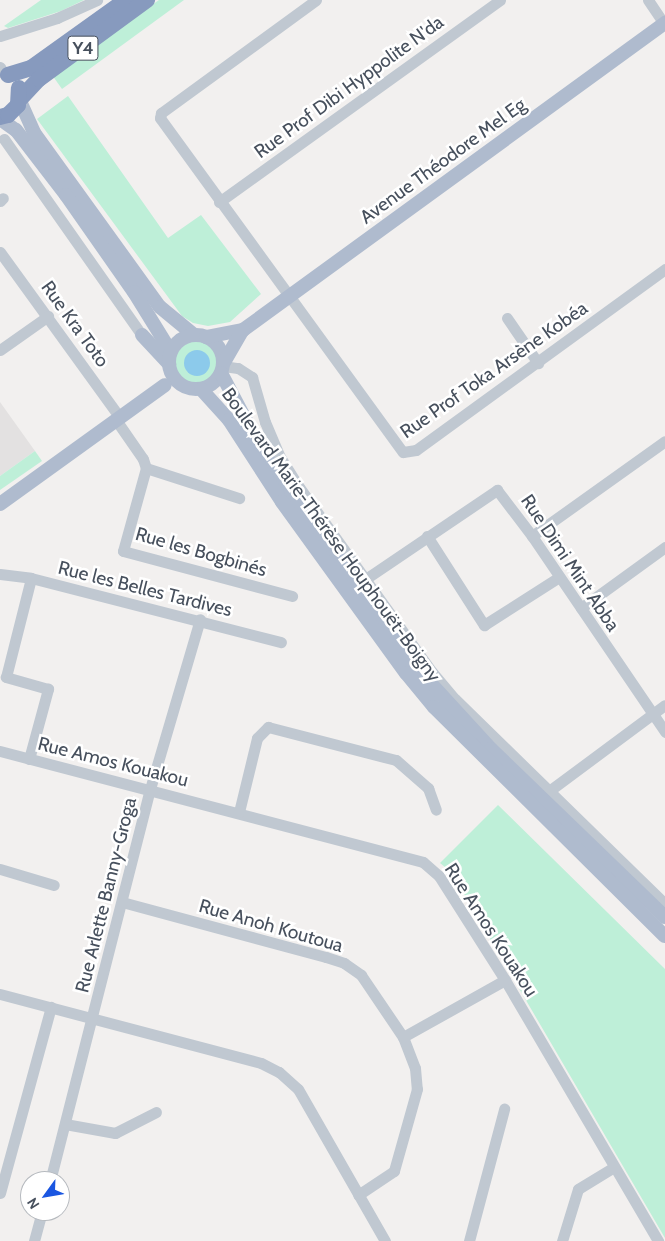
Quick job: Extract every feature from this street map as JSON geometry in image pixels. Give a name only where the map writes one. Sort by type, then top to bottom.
[{"type":"highway","name":"Y4","points":[[3,72],[32,68],[126,0]]},
{"type":"highway","name":"Y4","points":[[20,99],[39,79],[147,0]]},
{"type":"highway","points":[[0,118],[14,111],[20,99],[17,82],[3,72]]},
{"type":"main road","name":"Avenue Théodore Mel Eg","points":[[243,330],[664,24]]},
{"type":"main road","points":[[20,99],[32,130],[160,307],[219,348],[222,368]]},
{"type":"main road","points":[[0,118],[16,130],[60,187],[160,335],[182,386]]},
{"type":"main road","points":[[165,385],[170,361],[178,342],[200,336],[243,330]]},
{"type":"main road","points":[[0,504],[165,385],[201,389],[213,384],[243,330]]},
{"type":"main road","points":[[142,335],[152,337],[160,335]]},
{"type":"main road","points":[[142,335],[170,361]]},
{"type":"main road","name":"Boulevard Marie-Thérèse Houphouët-Boigny","points":[[222,368],[241,416],[268,461],[424,676],[491,749],[665,918]]},
{"type":"main road","name":"Boulevard Marie-Thérèse Houphouët-Boigny","points":[[201,389],[229,420],[282,502],[434,707],[665,936]]},
{"type":"street","points":[[0,36],[57,18],[96,0]]},
{"type":"street","points":[[288,297],[160,116],[316,0]]},
{"type":"street","name":"Rue Prof Dibi Hyppolite N'da","points":[[219,202],[500,0]]},
{"type":"street","points":[[648,0],[664,24]]},
{"type":"street","points":[[4,138],[142,335]]},
{"type":"street","name":"Rue Kra Toto","points":[[0,252],[48,316],[118,419],[143,459],[146,468]]},
{"type":"street","name":"Rue Prof Toka Arsène Kobéa","points":[[288,297],[398,448],[406,454],[538,363],[665,269]]},
{"type":"street","points":[[0,350],[48,316]]},
{"type":"street","points":[[508,318],[538,363]]},
{"type":"street","points":[[222,368],[238,368],[252,377],[265,422],[280,456],[455,699],[552,789],[665,904]]},
{"type":"street","points":[[532,536],[665,441]]},
{"type":"street","points":[[146,468],[239,498]]},
{"type":"street","name":"Rue les Bogbinés","points":[[146,468],[123,550],[292,596]]},
{"type":"street","name":"Rue Dimi Mint Abba","points":[[368,577],[497,490],[532,536],[651,715],[665,732]]},
{"type":"street","points":[[427,536],[484,625],[559,577]]},
{"type":"street","points":[[581,608],[665,546]]},
{"type":"street","name":"Rue les Belles Tardives","points":[[0,574],[31,578],[200,619],[281,642]]},
{"type":"street","points":[[30,759],[48,688],[6,677],[31,578]]},
{"type":"street","name":"Rue Arlette Banny-Groga","points":[[52,1171],[150,789],[200,619]]},
{"type":"street","points":[[552,789],[665,705]]},
{"type":"street","points":[[239,812],[257,738],[268,728],[396,760],[428,788],[436,810]]},
{"type":"street","name":"Rue Amos Kouakou","points":[[0,751],[239,812],[423,862],[439,876],[505,980],[658,1241]]},
{"type":"street","points":[[0,869],[54,885]]},
{"type":"street","name":"Rue Anoh Koutoua","points":[[122,902],[344,964],[361,975],[403,1038],[415,1068],[417,1089],[397,1163],[388,1178],[358,1196]]},
{"type":"street","points":[[403,1038],[505,980]]},
{"type":"street","points":[[0,994],[93,1016],[261,1063],[278,1072],[298,1089],[383,1240]]},
{"type":"street","points":[[0,1193],[51,1007]]},
{"type":"street","points":[[469,1241],[504,1109]]},
{"type":"street","points":[[64,1124],[115,1134],[156,1112]]},
{"type":"street","points":[[562,1241],[578,1189],[614,1167]]},
{"type":"street","points":[[34,1241],[39,1221]]},
{"type":"shaded area","points":[[0,402],[35,451],[0,476]]},
{"type":"green space","points":[[41,0],[84,0],[61,11],[8,28],[4,26]]},
{"type":"green space","points":[[159,0],[184,0],[62,89],[52,75]]},
{"type":"green space","points":[[68,96],[168,238],[201,215],[261,294],[230,322],[208,326],[193,323],[182,316],[37,119]]},
{"type":"green space","points":[[193,341],[201,341],[213,347],[219,363],[213,379],[201,385],[193,385],[181,379],[175,367],[175,359],[181,347]]},
{"type":"green space","points":[[35,451],[42,461],[0,490],[0,476]]},
{"type":"green space","points":[[498,805],[665,969],[665,1238],[451,872],[440,863]]},
{"type":"water","points":[[197,350],[206,354],[210,363],[206,372],[197,376],[188,372],[184,363],[188,354]]}]
